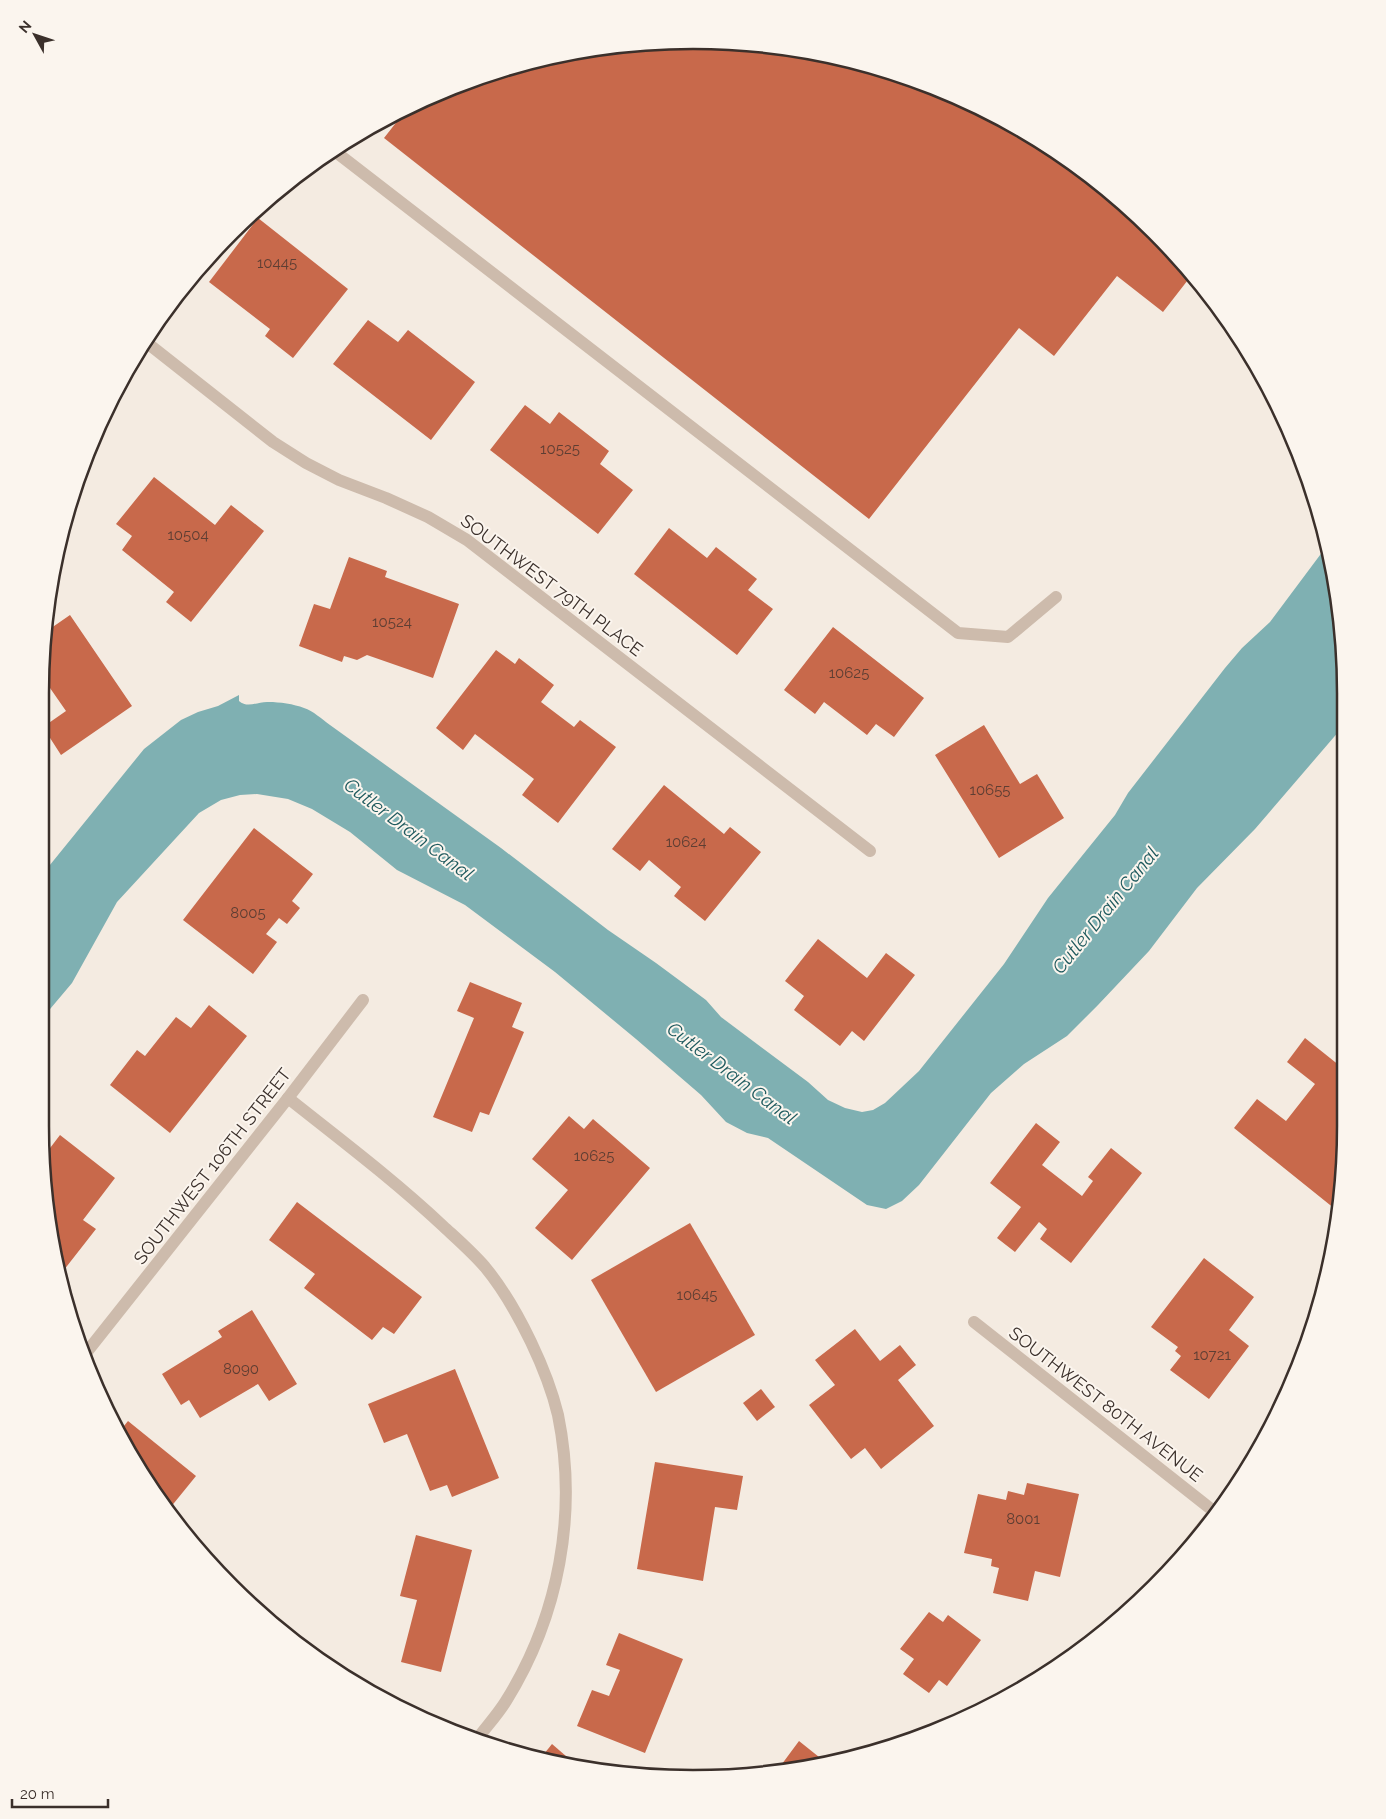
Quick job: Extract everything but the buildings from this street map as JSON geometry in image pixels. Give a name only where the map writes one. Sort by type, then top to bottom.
[{"type":"street","points":[[339,154],[958,633],[1008,637],[1056,598]]},
{"type":"street","name":"SOUTHWEST 79TH PLACE","points":[[151,346],[273,442],[306,463],[339,480],[428,517],[467,540],[870,852]]},
{"type":"street","name":"SOUTHWEST 106TH STREET","points":[[89,1349],[363,1000]]},
{"type":"street","points":[[288,1098],[423,1207],[484,1266],[506,1294],[520,1318],[543,1368],[557,1413],[566,1488],[565,1530],[559,1570],[545,1621],[532,1654],[505,1703],[481,1734]]},
{"type":"street","name":"SOUTHWEST 80TH AVENUE","points":[[974,1322],[1211,1509]]},
{"type":"water","name":"Cutler Drain Canal","points":[[1322,553],[1332,609],[1336,651],[1337,733],[1255,829],[1197,888],[1149,951],[1098,1005],[1067,1036],[1024,1064],[991,1093],[919,1185],[902,1201],[886,1209],[867,1205],[768,1138],[747,1133],[726,1122],[701,1095],[636,1039],[555,972],[465,905],[397,870],[350,832],[312,809],[288,799],[257,794],[240,795],[221,800],[199,813],[117,902],[72,983],[49,1010],[49,866],[144,749],[181,720],[218,706],[239,695],[239,701],[246,704],[265,702],[291,704],[314,713],[501,848],[608,930],[706,1000],[721,1017],[808,1082],[828,1100],[845,1108],[862,1112],[873,1110],[885,1103],[919,1071],[1004,964],[1048,898],[1115,815],[1128,793],[1225,668],[1242,648],[1270,622]]}]
